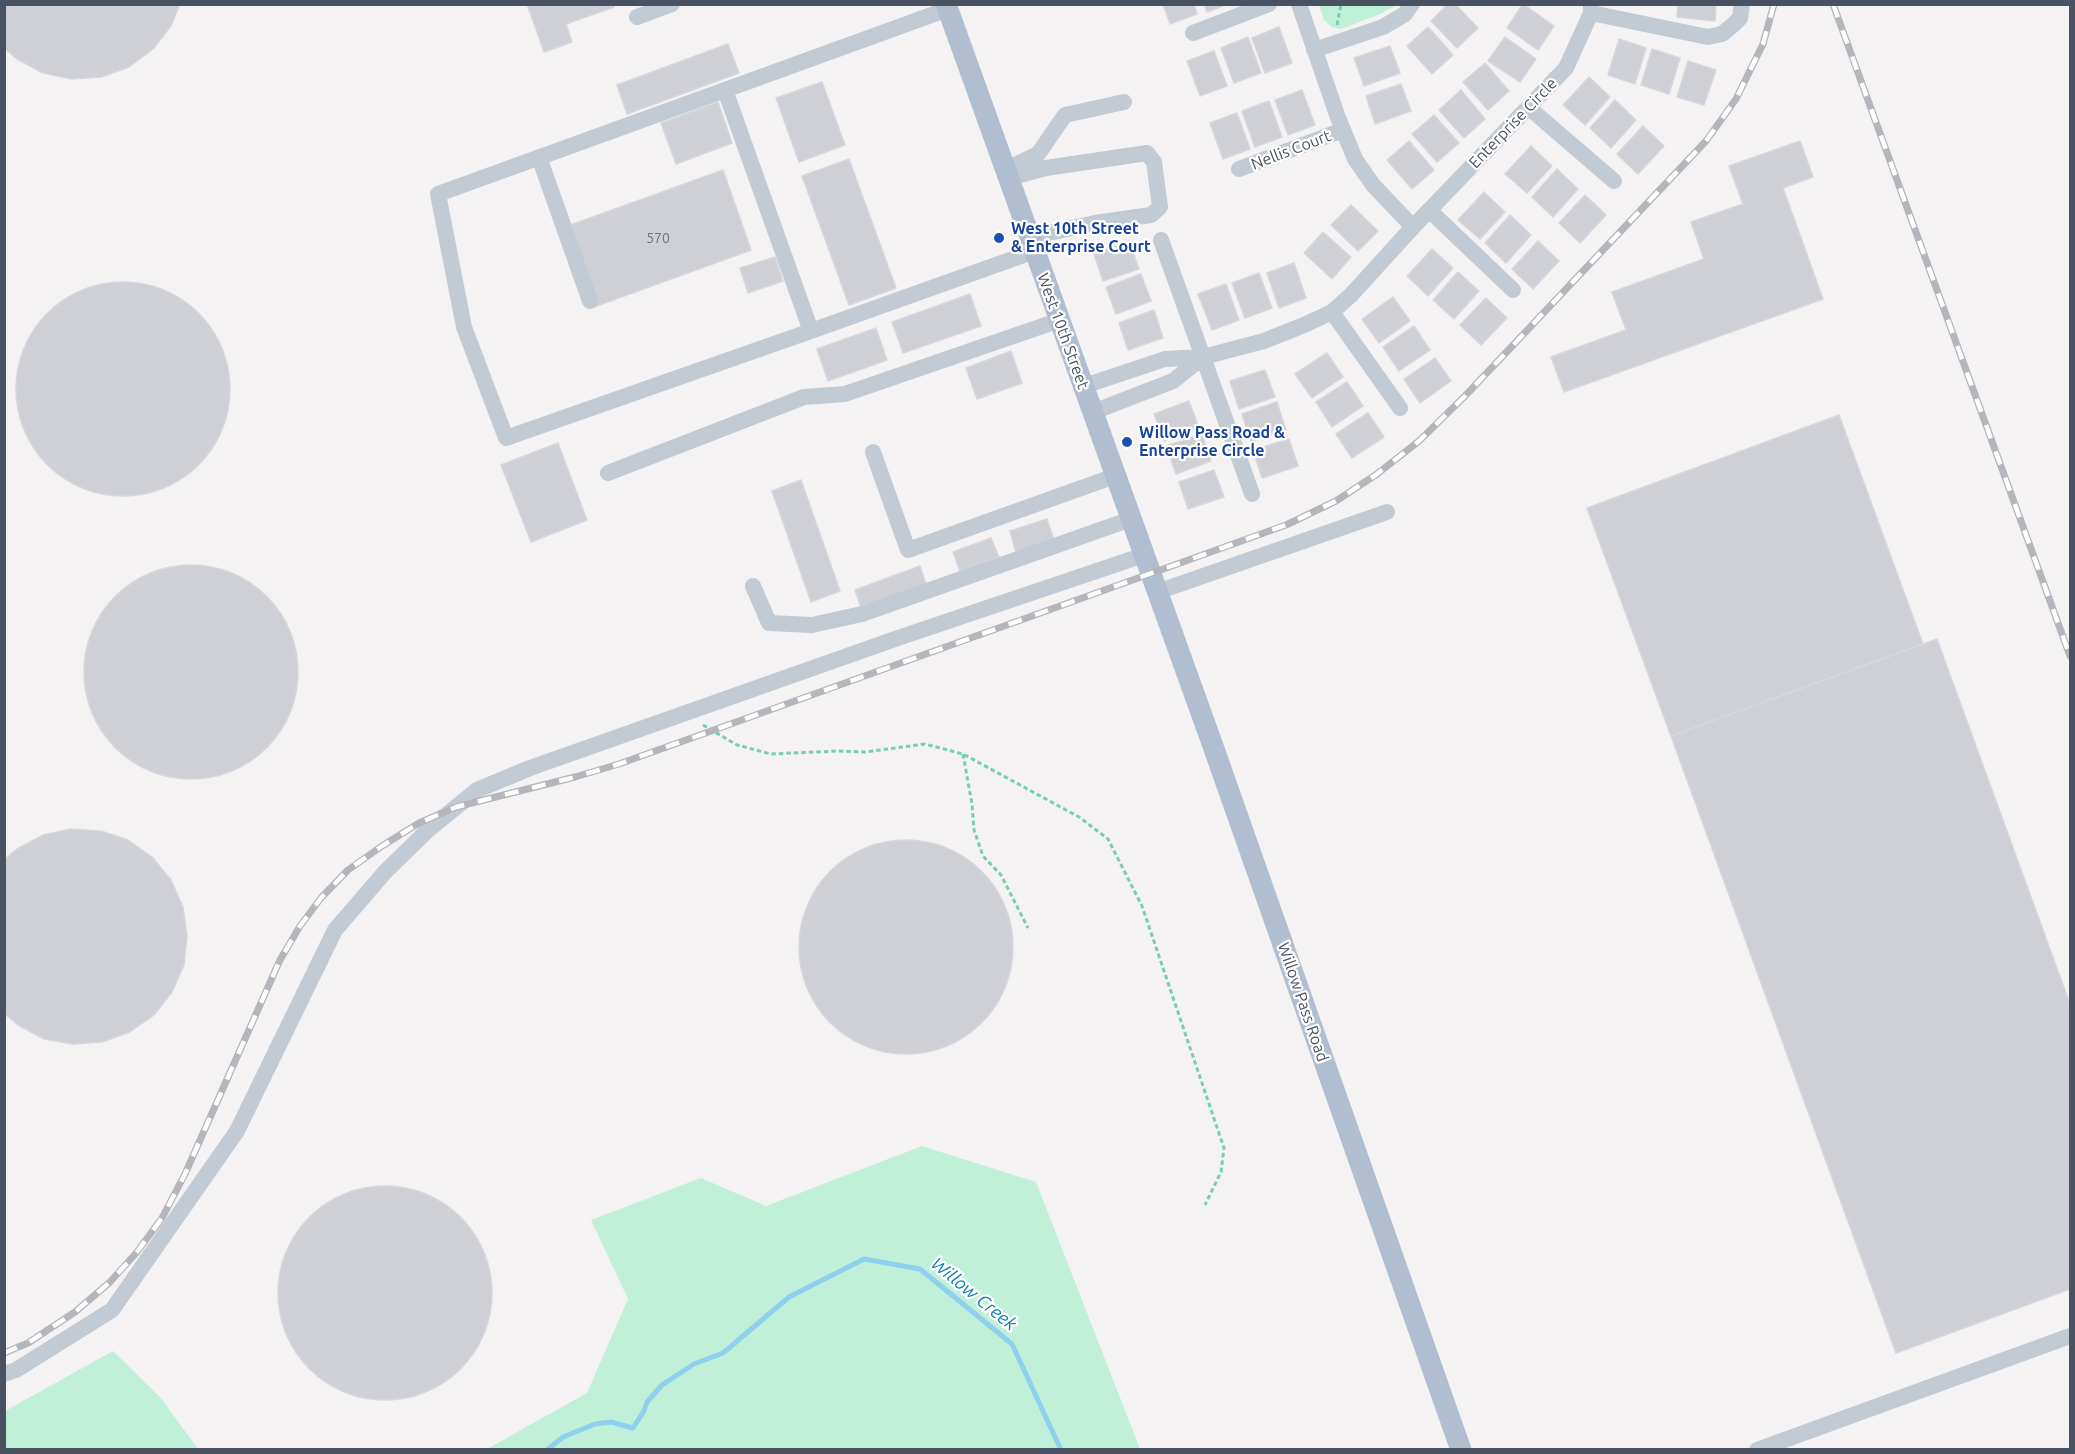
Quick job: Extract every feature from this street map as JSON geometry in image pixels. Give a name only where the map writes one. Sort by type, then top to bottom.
[{"type":"main road","name":"West 10th Street","points":[[947,7],[1144,555]]},
{"type":"main road","name":"Willow Pass Road","points":[[1144,555],[1461,1449]]},
{"type":"street","points":[[637,17],[672,4]]},
{"type":"street","points":[[1193,33],[1269,4]]},
{"type":"street","points":[[1299,4],[1355,159],[1372,185],[1413,227]]},
{"type":"street","points":[[1314,50],[1383,27],[1405,14],[1412,4]]},
{"type":"street","points":[[1591,9],[1708,37],[1722,34],[1733,25],[1740,18],[1742,4]]},
{"type":"street","points":[[947,7],[438,194],[464,327],[506,438],[811,331],[1032,244],[1095,223],[1151,215],[1160,207],[1154,162],[1147,153],[1007,174]]},
{"type":"street","name":"Enterprise Circle","points":[[1084,387],[1166,359],[1203,357],[1263,340],[1332,312],[1351,295],[1429,210],[1566,68],[1591,9]]},
{"type":"street","points":[[725,90],[811,331]]},
{"type":"street","points":[[1007,174],[1038,154],[1065,115],[1124,102]]},
{"type":"street","points":[[1528,107],[1614,181]]},
{"type":"street","name":"Nellis Court","points":[[1239,169],[1343,130]]},
{"type":"street","points":[[539,157],[590,301]]},
{"type":"street","points":[[1429,210],[1513,290]]},
{"type":"street","points":[[1161,240],[1252,494]]},
{"type":"street","points":[[1332,312],[1400,408]]},
{"type":"street","points":[[608,474],[804,397],[845,394],[1059,320]]},
{"type":"street","name":"Enterprise Circle","points":[[1093,412],[1173,381],[1203,357]]},
{"type":"street","points":[[873,452],[908,550],[1115,476]]},
{"type":"street","points":[[1157,592],[1387,512]]},
{"type":"street","points":[[753,586],[769,623],[812,625],[862,614],[1131,519]]},
{"type":"street","points":[[4,1374],[16,1370],[112,1310],[237,1131],[335,930],[386,872],[428,830],[477,790],[530,768],[895,639],[1144,555]]},
{"type":"street","points":[[1757,1449],[2070,1336]]},
{"type":"path","points":[[684,714],[737,745],[771,754],[865,752],[925,744],[963,754],[1079,817],[1108,839],[1142,906],[1224,1148],[1221,1172],[1205,1205]]},
{"type":"path","points":[[963,754],[974,830],[983,856],[1002,875],[1028,928]]},
{"type":"green space","points":[[1319,4],[1397,5],[1341,29],[1332,27],[1324,20]]},
{"type":"green space","points":[[922,1146],[1036,1182],[1140,1449],[487,1449],[587,1393],[628,1299],[591,1220],[701,1178],[766,1206]]},
{"type":"green space","points":[[113,1351],[160,1397],[198,1449],[5,1449],[5,1411]]},
{"type":"building","points":[[4,4],[180,4],[171,26],[153,49],[129,67],[101,77],[72,79],[43,73],[17,59],[4,48]]},
{"type":"building","points":[[527,4],[613,4],[614,7],[566,24],[572,42],[544,52]]},
{"type":"building","points":[[1163,4],[1194,4],[1197,14],[1170,24]]},
{"type":"building","points":[[1204,4],[1228,4],[1207,12]]},
{"type":"building","points":[[1448,4],[1455,4],[1478,28],[1457,48],[1431,21]]},
{"type":"building","points":[[1523,4],[1554,26],[1538,50],[1507,28]]},
{"type":"building","points":[[1678,4],[1716,4],[1715,21],[1677,17]]},
{"type":"building","points":[[1279,27],[1292,63],[1265,73],[1252,38]]},
{"type":"building","points":[[1428,27],[1453,55],[1432,74],[1407,46]]},
{"type":"building","points":[[1248,37],[1261,73],[1234,83],[1221,48]]},
{"type":"building","points":[[1505,37],[1536,59],[1520,82],[1488,61]]},
{"type":"building","points":[[1619,39],[1646,48],[1635,84],[1608,75]]},
{"type":"building","points":[[728,44],[739,73],[627,114],[617,85]]},
{"type":"building","points":[[1390,46],[1400,73],[1364,86],[1354,58]]},
{"type":"building","points":[[1652,49],[1680,58],[1669,94],[1641,85]]},
{"type":"building","points":[[1214,51],[1227,86],[1200,96],[1187,61]]},
{"type":"building","points":[[1688,61],[1716,70],[1704,105],[1677,97]]},
{"type":"building","points":[[1485,63],[1509,91],[1488,110],[1463,82]]},
{"type":"building","points":[[1589,77],[1610,97],[1585,125],[1563,105]]},
{"type":"building","points":[[822,82],[845,145],[799,162],[776,98]]},
{"type":"building","points":[[1401,84],[1411,111],[1375,124],[1366,96]]},
{"type":"building","points":[[1302,90],[1315,125],[1288,135],[1275,100]]},
{"type":"building","points":[[1461,90],[1485,119],[1464,138],[1439,110]]},
{"type":"building","points":[[1615,100],[1636,120],[1611,148],[1590,128]]},
{"type":"building","points":[[1269,101],[1282,137],[1255,147],[1242,111]]},
{"type":"building","points":[[718,102],[732,143],[676,164],[661,123]]},
{"type":"building","points":[[1237,113],[1250,149],[1223,159],[1210,123]]},
{"type":"building","points":[[1434,115],[1459,143],[1437,162],[1412,134]]},
{"type":"building","points":[[1643,126],[1664,146],[1638,174],[1617,154]]},
{"type":"building","points":[[1409,141],[1434,170],[1412,189],[1387,160]]},
{"type":"building","points":[[1800,141],[1813,177],[1783,188],[1823,299],[1564,392],[1551,357],[1626,330],[1612,292],[1704,259],[1691,222],[1743,204],[1729,166]]},
{"type":"building","points":[[1531,146],[1552,166],[1527,193],[1505,174]]},
{"type":"building","points":[[849,159],[896,288],[849,305],[802,176]]},
{"type":"building","points":[[1557,169],[1578,189],[1553,217],[1532,197]]},
{"type":"building","points":[[723,170],[751,250],[594,307],[565,227]]},
{"type":"building","points":[[1484,192],[1505,212],[1480,239],[1458,220]]},
{"type":"building","points":[[1585,195],[1606,215],[1580,243],[1559,223]]},
{"type":"building","points":[[1351,205],[1378,231],[1358,251],[1331,225]]},
{"type":"building","points":[[1510,215],[1531,235],[1506,263],[1485,243]]},
{"type":"building","points":[[1323,232],[1351,257],[1332,279],[1304,253]]},
{"type":"building","points":[[1129,241],[1139,269],[1103,281],[1094,254]]},
{"type":"building","points":[[1538,241],[1559,261],[1533,289],[1512,269]]},
{"type":"building","points":[[1432,249],[1453,268],[1428,296],[1407,276]]},
{"type":"building","points":[[775,257],[783,281],[748,293],[740,268]]},
{"type":"building","points":[[1294,263],[1306,298],[1279,308],[1267,273]]},
{"type":"building","points":[[1458,272],[1479,291],[1454,319],[1433,300]]},
{"type":"building","points":[[1259,273],[1272,308],[1245,318],[1232,283]]},
{"type":"building","points":[[1141,274],[1151,301],[1116,314],[1106,287]]},
{"type":"building","points":[[112,282],[134,282],[154,286],[174,294],[199,313],[218,338],[226,358],[230,389],[226,420],[218,440],[199,465],[174,484],[154,492],[134,496],[112,496],[92,492],[72,484],[40,457],[28,440],[20,420],[16,400],[16,378],[20,358],[28,338],[55,306],[72,294],[92,286]]},
{"type":"building","points":[[1226,284],[1239,320],[1212,330],[1198,294]]},
{"type":"building","points":[[970,294],[981,326],[903,353],[892,322]]},
{"type":"building","points":[[1393,297],[1410,321],[1379,343],[1362,319]]},
{"type":"building","points":[[1486,298],[1507,318],[1481,345],[1460,325]]},
{"type":"building","points":[[1154,310],[1163,338],[1128,350],[1119,323]]},
{"type":"building","points":[[1414,326],[1430,350],[1399,371],[1383,347]]},
{"type":"building","points":[[876,328],[887,360],[828,381],[817,349]]},
{"type":"building","points":[[1011,351],[1022,383],[977,399],[966,368]]},
{"type":"building","points":[[1327,353],[1343,377],[1312,398],[1295,374]]},
{"type":"building","points":[[1435,358],[1451,381],[1420,403],[1404,379]]},
{"type":"building","points":[[1265,370],[1275,397],[1239,409],[1230,381]]},
{"type":"building","points":[[1347,382],[1363,406],[1332,427],[1316,402]]},
{"type":"building","points":[[1189,401],[1199,428],[1164,441],[1154,414]]},
{"type":"building","points":[[1277,402],[1286,430],[1251,442],[1242,414]]},
{"type":"building","points":[[1368,413],[1384,437],[1352,458],[1336,434]]},
{"type":"building","points":[[1839,415],[1923,644],[1671,736],[1587,508]]},
{"type":"building","points":[[1202,434],[1211,461],[1176,474],[1166,446]]},
{"type":"building","points":[[1289,439],[1298,466],[1262,478],[1253,450]]},
{"type":"building","points":[[558,443],[587,520],[531,542],[501,465]]},
{"type":"building","points":[[1214,470],[1224,497],[1188,509],[1179,482]]},
{"type":"building","points":[[801,480],[840,591],[811,602],[772,491]]},
{"type":"building","points":[[1047,519],[1055,543],[1017,556],[1010,531]]},
{"type":"building","points":[[991,538],[999,557],[960,571],[953,552]]},
{"type":"building","points":[[180,565],[202,565],[222,569],[242,577],[267,596],[286,621],[294,641],[298,672],[294,703],[286,723],[267,748],[242,767],[222,775],[202,779],[180,779],[160,775],[140,767],[108,740],[96,723],[88,703],[84,683],[84,661],[88,641],[96,621],[123,589],[140,577],[160,569]]},
{"type":"building","points":[[920,566],[926,584],[861,608],[855,590]]},
{"type":"building","points":[[1937,639],[2070,1004],[2070,1289],[1896,1353],[1671,736]]},
{"type":"building","points":[[71,829],[101,831],[128,840],[152,857],[171,880],[183,907],[187,936],[184,965],[172,992],[154,1015],[130,1032],[102,1042],[73,1044],[44,1039],[18,1025],[4,1013],[4,860],[17,849],[43,835]]},
{"type":"building","points":[[895,840],[917,840],[937,844],[957,852],[982,871],[1001,896],[1009,916],[1013,947],[1009,978],[1001,998],[982,1023],[957,1042],[937,1050],[917,1054],[895,1054],[875,1050],[855,1042],[823,1015],[811,998],[803,978],[799,958],[799,936],[803,916],[811,896],[838,864],[855,852],[875,844]]},
{"type":"building","points":[[374,1186],[396,1186],[416,1190],[436,1198],[461,1217],[480,1242],[488,1262],[492,1293],[488,1324],[480,1344],[461,1369],[436,1388],[416,1396],[396,1400],[374,1400],[354,1396],[334,1388],[302,1361],[290,1344],[282,1324],[278,1304],[278,1282],[282,1262],[290,1242],[317,1210],[334,1198],[354,1190]]},
{"type":"waterway","name":"Willow Creek","points":[[547,1450],[563,1437],[595,1424],[611,1422],[633,1428],[647,1402],[662,1385],[694,1364],[723,1353],[789,1297],[864,1259],[920,1269],[1012,1344],[1061,1450]]},
{"type":"railway","points":[[4,1353],[28,1343],[75,1312],[110,1282],[137,1252],[162,1218],[185,1174],[280,960],[300,926],[321,898],[348,870],[419,823],[456,807],[619,764],[1286,525],[1336,501],[1377,474],[1419,441],[1465,396],[1706,141],[1736,99],[1763,44],[1774,4]]},
{"type":"railway","points":[[1833,4],[2070,656]]},
{"type":"place","name":"West 10th Street & Enterprise Court","points":[[999,238]]},
{"type":"place","name":"Willow Pass Road & Enterprise Circle","points":[[1127,442]]}]
